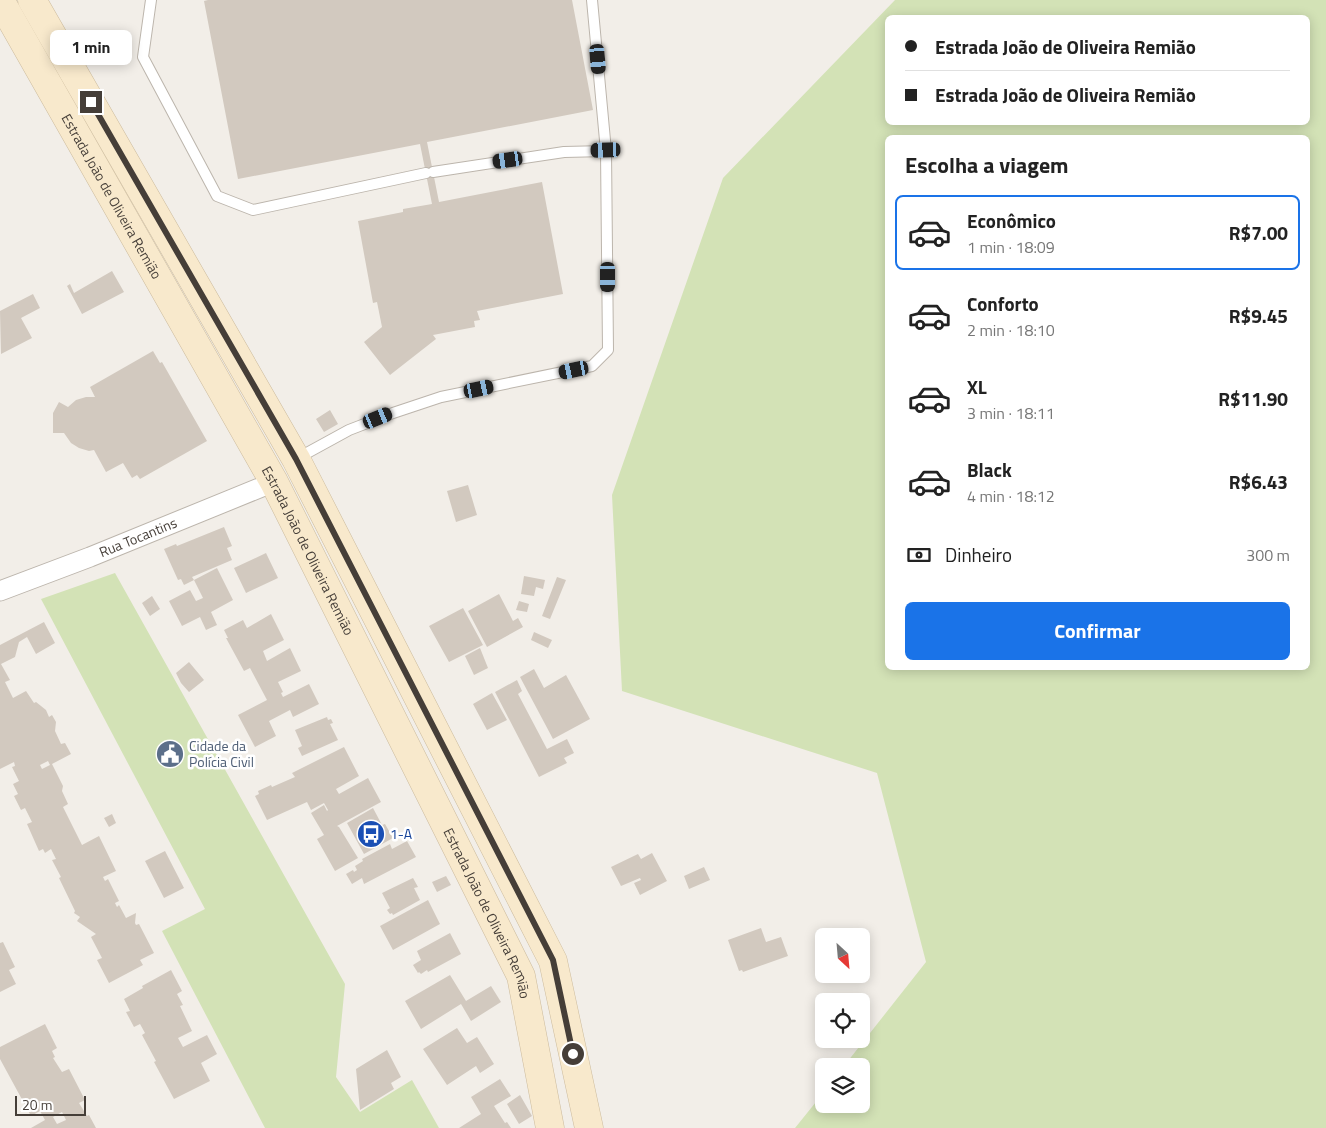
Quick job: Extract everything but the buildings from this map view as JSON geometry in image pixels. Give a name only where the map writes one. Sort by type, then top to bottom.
[{"type":"main road","name":"Estrada João de Oliveira Remião","points":[[0,0],[274,482],[521,976],[550,1128]]},
{"type":"main road","name":"Estrada João de Oliveira Remião","points":[[32,0],[296,459],[553,960],[589,1128]]},
{"type":"street","name":"Rua Tocantins","points":[[0,591],[90,557],[274,482]]},
{"type":"lane","points":[[151,0],[143,57],[217,196],[253,210],[429,172],[564,152],[606,150]]},
{"type":"lane","points":[[296,459],[349,430],[393,412],[433,399],[592,366],[608,350],[606,150],[592,0]]},
{"type":"green space","points":[[895,0],[1326,0],[1326,1128],[795,1128],[815,1103],[815,1113],[870,1113],[870,1058],[850,1058],[858,1048],[870,1048],[870,1033],[926,962],[877,773],[622,691],[612,495],[723,178]]},
{"type":"green space","name":"Cidade da Polícia Civil","points":[[115,573],[345,984],[336,1077],[360,1112],[412,1080],[439,1128],[265,1128],[162,931],[205,909],[41,599]]},
{"type":"place","name":"Cidade da Polícia Civil","points":[[170,754]]},
{"type":"place","name":"1-A","points":[[371,834]]},
{"type":"route","points":[[91,102],[296,459],[553,960],[573,1054]]}]
